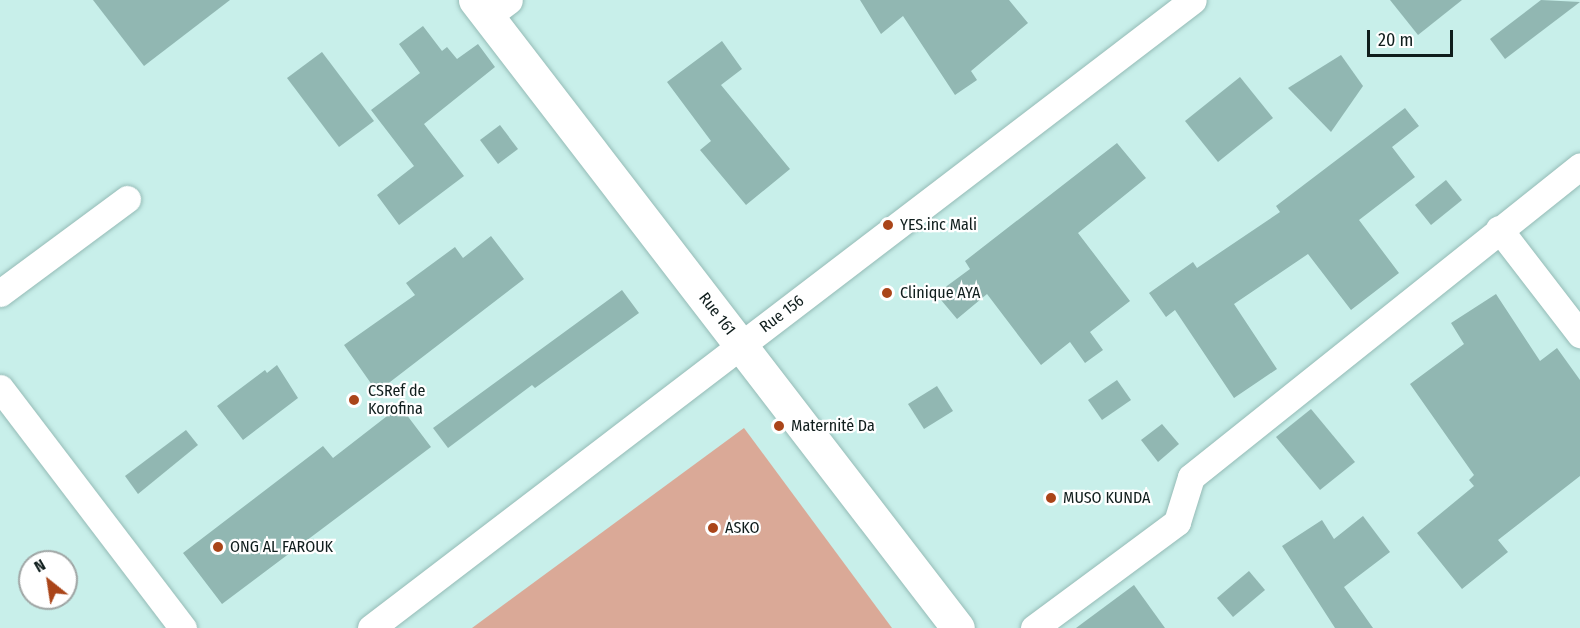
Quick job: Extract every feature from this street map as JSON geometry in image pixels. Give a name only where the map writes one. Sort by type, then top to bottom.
[{"type":"street","name":"Rue 156","points":[[371,628],[1193,0]]},
{"type":"street","name":"Rue 161","points":[[491,5],[741,345],[958,628]]},
{"type":"street","points":[[1034,628],[1177,522],[1191,477],[1580,166]]},
{"type":"street","points":[[0,293],[128,200]]},
{"type":"street","points":[[1499,229],[1580,334]]},
{"type":"street","points":[[0,390],[183,628]]},
{"type":"shaded area","name":"ASKO","points":[[744,428],[892,628],[472,628]]},
{"type":"building","points":[[93,0],[230,0],[144,66]]},
{"type":"building","points":[[860,0],[1009,0],[1028,23],[971,71],[977,80],[955,95],[903,16],[881,34]]},
{"type":"building","points":[[1390,0],[1462,0],[1418,35]]},
{"type":"building","points":[[1541,0],[1580,2],[1505,59],[1490,39]]},
{"type":"building","points":[[423,26],[442,51],[447,47],[457,59],[478,44],[495,67],[424,124],[464,176],[399,225],[377,195],[414,166],[371,110],[420,73],[399,44]]},
{"type":"building","points":[[722,41],[742,69],[721,85],[790,169],[746,205],[700,150],[711,141],[667,82]]},
{"type":"building","points":[[322,52],[374,121],[339,147],[287,78]]},
{"type":"building","points":[[1341,55],[1363,86],[1331,132],[1288,88]]},
{"type":"building","points":[[1240,77],[1273,118],[1218,162],[1185,121]]},
{"type":"building","points":[[1405,108],[1419,126],[1392,147],[1415,177],[1359,220],[1399,273],[1351,310],[1308,254],[1234,304],[1277,369],[1234,398],[1175,310],[1166,317],[1149,293],[1193,262],[1197,268],[1280,212],[1276,206]]},
{"type":"building","points":[[500,125],[518,149],[498,164],[480,140]]},
{"type":"building","points":[[1117,143],[1146,178],[1078,233],[1130,301],[1090,332],[1103,350],[1085,363],[1070,342],[1041,365],[987,294],[957,319],[936,294],[970,269],[965,261]]},
{"type":"building","points":[[1446,180],[1462,200],[1431,225],[1415,205]]},
{"type":"building","points":[[491,236],[524,279],[377,392],[344,345],[415,295],[406,283],[455,247],[463,258]]},
{"type":"building","points":[[622,290],[639,313],[535,388],[532,385],[448,448],[433,428]]},
{"type":"building","points":[[1496,294],[1540,361],[1557,348],[1580,380],[1580,476],[1498,540],[1508,552],[1462,589],[1417,533],[1474,486],[1469,480],[1474,475],[1410,384],[1464,344],[1451,323]]},
{"type":"building","points":[[277,365],[298,398],[243,440],[217,406],[265,370],[267,373]]},
{"type":"building","points":[[1117,380],[1131,400],[1102,420],[1088,400]]},
{"type":"building","points":[[937,386],[953,411],[924,429],[908,404]]},
{"type":"building","points":[[400,406],[431,447],[222,604],[183,553],[323,446],[333,458]]},
{"type":"building","points":[[1311,409],[1355,462],[1320,490],[1276,437]]},
{"type":"building","points":[[1162,424],[1179,444],[1158,462],[1141,440]]},
{"type":"building","points":[[186,430],[198,445],[138,494],[125,476]]},
{"type":"building","points":[[1363,516],[1390,552],[1344,587],[1373,628],[1335,628],[1282,546],[1322,520],[1334,539]]},
{"type":"building","points":[[1249,571],[1265,590],[1233,617],[1217,598]]},
{"type":"building","points":[[1134,585],[1165,628],[1076,628]]},
{"type":"place","name":"YES.inc Mali","points":[[888,225]]},
{"type":"place","name":"Clinique AYA","points":[[887,293]]},
{"type":"place","name":"CSRef de Korofina","points":[[354,400]]},
{"type":"place","name":"Maternité Da","points":[[779,426]]},
{"type":"place","name":"MUSO KUNDA","points":[[1051,498]]},
{"type":"place","name":"ASKO","points":[[713,528]]},
{"type":"place","name":"ONG AL FAROUK","points":[[218,547]]}]
